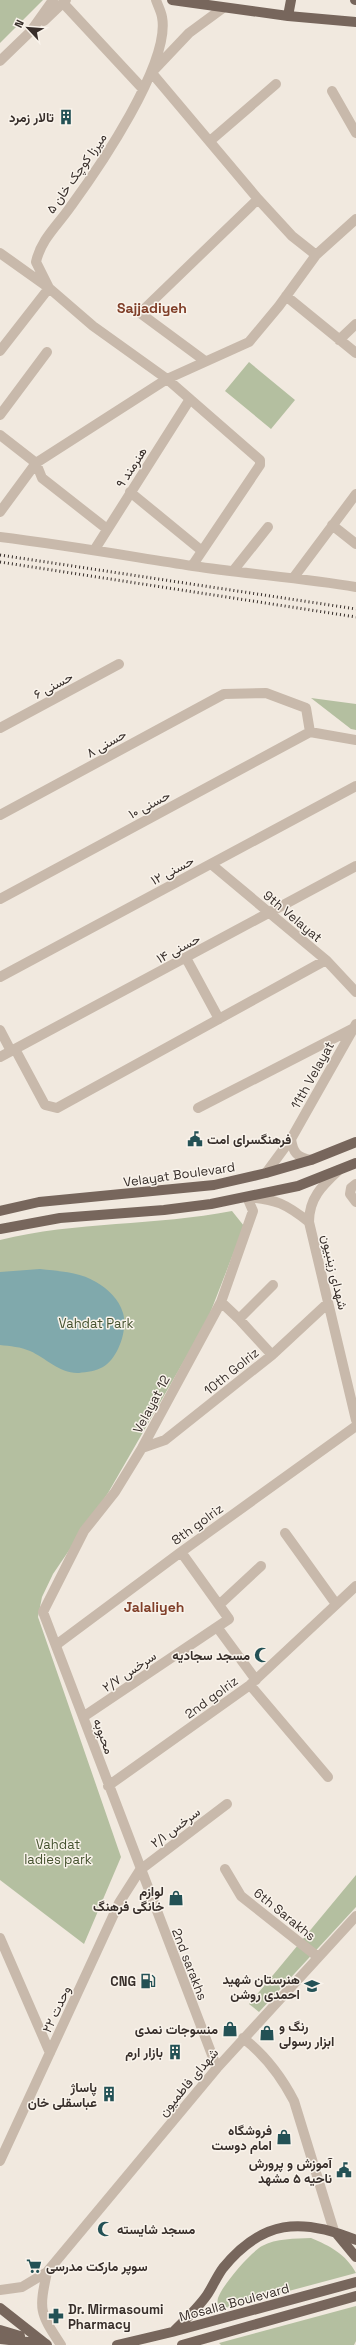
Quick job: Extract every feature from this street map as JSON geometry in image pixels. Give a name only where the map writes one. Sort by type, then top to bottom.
[{"type":"main road","points":[[172,0],[288,16],[356,22]]},
{"type":"main road","points":[[288,16],[291,0]]},
{"type":"main road","name":"Velayat Boulevard","points":[[0,1211],[39,1202],[214,1185],[266,1173],[311,1160],[356,1142]]},
{"type":"main road","points":[[0,1229],[60,1218],[164,1210],[247,1197],[298,1186],[356,1163]]},
{"type":"main road","points":[[172,2332],[208,2294],[227,2264],[244,2246],[265,2232],[286,2226],[312,2226],[334,2231],[356,2240]]},
{"type":"main road","points":[[334,2231],[356,2256]]},
{"type":"main road","name":"Mosalla Boulevard","points":[[117,2345],[172,2332],[356,2282]]},
{"type":"main road","name":"Mosalla Boulevard","points":[[182,2345],[356,2296]]},
{"type":"main road","points":[[0,2308],[48,2345]]},
{"type":"main road","points":[[0,2330],[48,2345]]},
{"type":"main road","points":[[0,2339],[48,2345]]},
{"type":"street","points":[[32,31],[54,0]]},
{"type":"street","name":"میرزا کوچک خان ۵","points":[[49,288],[36,262],[43,241],[70,207],[109,152],[151,72],[161,30],[162,18],[156,0]]},
{"type":"street","points":[[0,61],[65,2],[143,89]]},
{"type":"street","name":"میرزا کوچک خان ۵","points":[[151,72],[189,33],[223,8]]},
{"type":"street","points":[[151,72],[258,199],[292,236],[316,255]]},
{"type":"street","points":[[210,141],[276,84]]},
{"type":"street","points":[[332,92],[352,118],[356,133]]},
{"type":"street","points":[[206,361],[140,313],[258,199]]},
{"type":"street","points":[[0,512],[36,463],[166,380],[249,342],[286,296],[316,255],[356,219]]},
{"type":"street","points":[[0,253],[49,288],[93,326],[190,399],[260,460],[260,465],[192,566]]},
{"type":"street","points":[[0,351],[49,288]]},
{"type":"street","points":[[286,296],[356,353]]},
{"type":"street","points":[[340,340],[356,324]]},
{"type":"street","points":[[0,415],[46,352]]},
{"type":"street","name":"هنرمند ۹","points":[[95,549],[190,399]]},
{"type":"street","points":[[0,435],[36,463],[42,478],[107,529]]},
{"type":"street","points":[[130,492],[202,551]]},
{"type":"street","points":[[294,577],[356,494]]},
{"type":"street","points":[[332,525],[356,544]]},
{"type":"street","points":[[233,571],[268,527]]},
{"type":"street","points":[[0,537],[95,549],[192,566],[294,577],[356,587]]},
{"type":"street","name":"حسنی ۶","points":[[0,728],[119,664]]},
{"type":"street","name":"حسنی ۸","points":[[0,815],[224,694],[266,693],[306,708],[310,732]]},
{"type":"street","points":[[310,732],[356,740]]},
{"type":"street","name":"حسنی ۱۰","points":[[0,898],[310,732]]},
{"type":"street","name":"حسنی ۱۲","points":[[0,977],[356,786]]},
{"type":"street","name":"9th Velayat","points":[[211,864],[326,960],[356,992]]},
{"type":"street","name":"حسنی ۱۴","points":[[0,1057],[356,866]]},
{"type":"street","points":[[186,958],[219,1019]]},
{"type":"street","points":[[0,1030],[45,1105],[57,1108],[326,960]]},
{"type":"street","points":[[198,1108],[354,1026]]},
{"type":"street","name":"11th Velayat","points":[[266,1173],[291,1139],[354,1026]]},
{"type":"street","points":[[291,1139],[294,1153],[300,1158],[311,1160]]},
{"type":"street","points":[[309,1222],[309,1208],[315,1196],[340,1169]]},
{"type":"street","points":[[356,1184],[351,1188],[350,1194],[356,1202]]},
{"type":"street","name":"شهدای زینبیون","points":[[247,1197],[270,1199],[286,1204],[309,1222],[356,1420]]},
{"type":"street","name":"Velayat 12","points":[[43,1612],[84,1531],[115,1492],[142,1448],[221,1302],[253,1212],[247,1197]]},
{"type":"street","points":[[239,1319],[273,1285]]},
{"type":"street","points":[[221,1302],[272,1355]]},
{"type":"street","name":"10th Golriz","points":[[142,1448],[166,1440],[272,1355],[328,1303]]},
{"type":"street","name":"8th golriz","points":[[56,1646],[181,1552],[356,1426]]},
{"type":"street","points":[[286,1533],[336,1604]]},
{"type":"street","points":[[181,1552],[219,1605],[261,1566]]},
{"type":"street","name":"2nd golriz","points":[[108,1786],[253,1682],[356,1586]]},
{"type":"street","name":"سرخس ۲/۷","points":[[83,1718],[229,1618],[219,1605]]},
{"type":"street","name":"محبوبه","points":[[43,1612],[140,1870]]},
{"type":"street","points":[[217,1627],[253,1682],[328,1776]]},
{"type":"street","name":"سرخس ۲/۱","points":[[140,1870],[227,1804]]},
{"type":"street","name":"6th Sarakhs","points":[[225,1869],[241,1896],[318,1957]]},
{"type":"street","name":"وحدت ۲۲","points":[[0,2161],[119,1903],[140,1870]]},
{"type":"street","name":"2nd sarakhs","points":[[140,1870],[216,2068]]},
{"type":"street","name":"شهدای فاطمیون","points":[[0,2290],[22,2287],[47,2272],[216,2068],[356,1916]]},
{"type":"street","points":[[0,1938],[50,2053]]},
{"type":"street","points":[[243,2038],[261,2052],[285,2082],[294,2100],[334,2231]]},
{"type":"street","name":"شهدای فاطمیون","points":[[47,2272],[41,2303],[46,2322],[61,2345]]},
{"type":"green space","points":[[0,0],[43,0],[0,43]]},
{"type":"green space","points":[[249,362],[295,400],[271,429],[225,391]]},
{"type":"green space","points":[[311,698],[356,704],[356,730],[351,729]]},
{"type":"green space","name":"Vahdat Park","points":[[232,1211],[244,1226],[207,1321],[108,1493],[53,1574],[42,1597],[38,1617],[121,1857],[84,1944],[0,1880],[0,1240],[29,1234],[87,1226],[203,1216]]},
{"type":"green space","points":[[356,1875],[356,1907],[259,2012],[249,2004]]},
{"type":"green space","points":[[311,2238],[337,2251],[352,2266],[356,2273],[218,2310],[218,2298],[225,2285],[237,2269],[262,2246],[267,2243],[286,2239]]},
{"type":"green space","points":[[356,2306],[356,2341],[354,2345],[221,2345],[219,2343]]},
{"type":"water","points":[[40,1269],[69,1272],[90,1279],[109,1291],[119,1303],[124,1320],[123,1335],[113,1357],[103,1367],[88,1372],[72,1373],[59,1368],[27,1350],[0,1345],[0,1272]]},
{"type":"railway","points":[[0,555],[356,609]]},
{"type":"railway","points":[[0,562],[356,617]]},
{"type":"place","name":"تالار زمرد","points":[[66,117]]},
{"type":"place","name":"فرهنگسرای امت","points":[[195,1139]]},
{"type":"place","name":"مسجد سجادیه","points":[[262,1655]]},
{"type":"place","name":"لوازم خانگی فرهنگ","points":[[176,1898]]},
{"type":"place","name":"CNG","points":[[148,1981]]},
{"type":"place","name":"هنرستان شهید احمدی روشن","points":[[312,1986]]},
{"type":"place","name":"منسوجات نمدی","points":[[230,2029]]},
{"type":"place","name":"رنگ و ابزار رسولی","points":[[267,2033]]},
{"type":"place","name":"بازار ارم","points":[[175,2052]]},
{"type":"place","name":"پاساژ عباسقلی خان","points":[[109,2094]]},
{"type":"place","name":"فروشگاه امام دوست","points":[[284,2137]]},
{"type":"place","name":"آموزش و پرورش ناحیه ۵ مشهد","points":[[344,2170]]},
{"type":"place","name":"مسجد شایسته","points":[[105,2229]]},
{"type":"place","name":"سوپر مارکت مدرسی","points":[[34,2266]]},
{"type":"place","name":"Dr. Mirmasoumi Pharmacy","points":[[56,2316]]},
{"type":"district","name":"Sajjadiyeh","points":[[152,308]]},
{"type":"district","name":"Jalaliyeh","points":[[154,1607]]},
{"type":"park label","name":"Vahdat ladies park","points":[[58,1852]]}]
